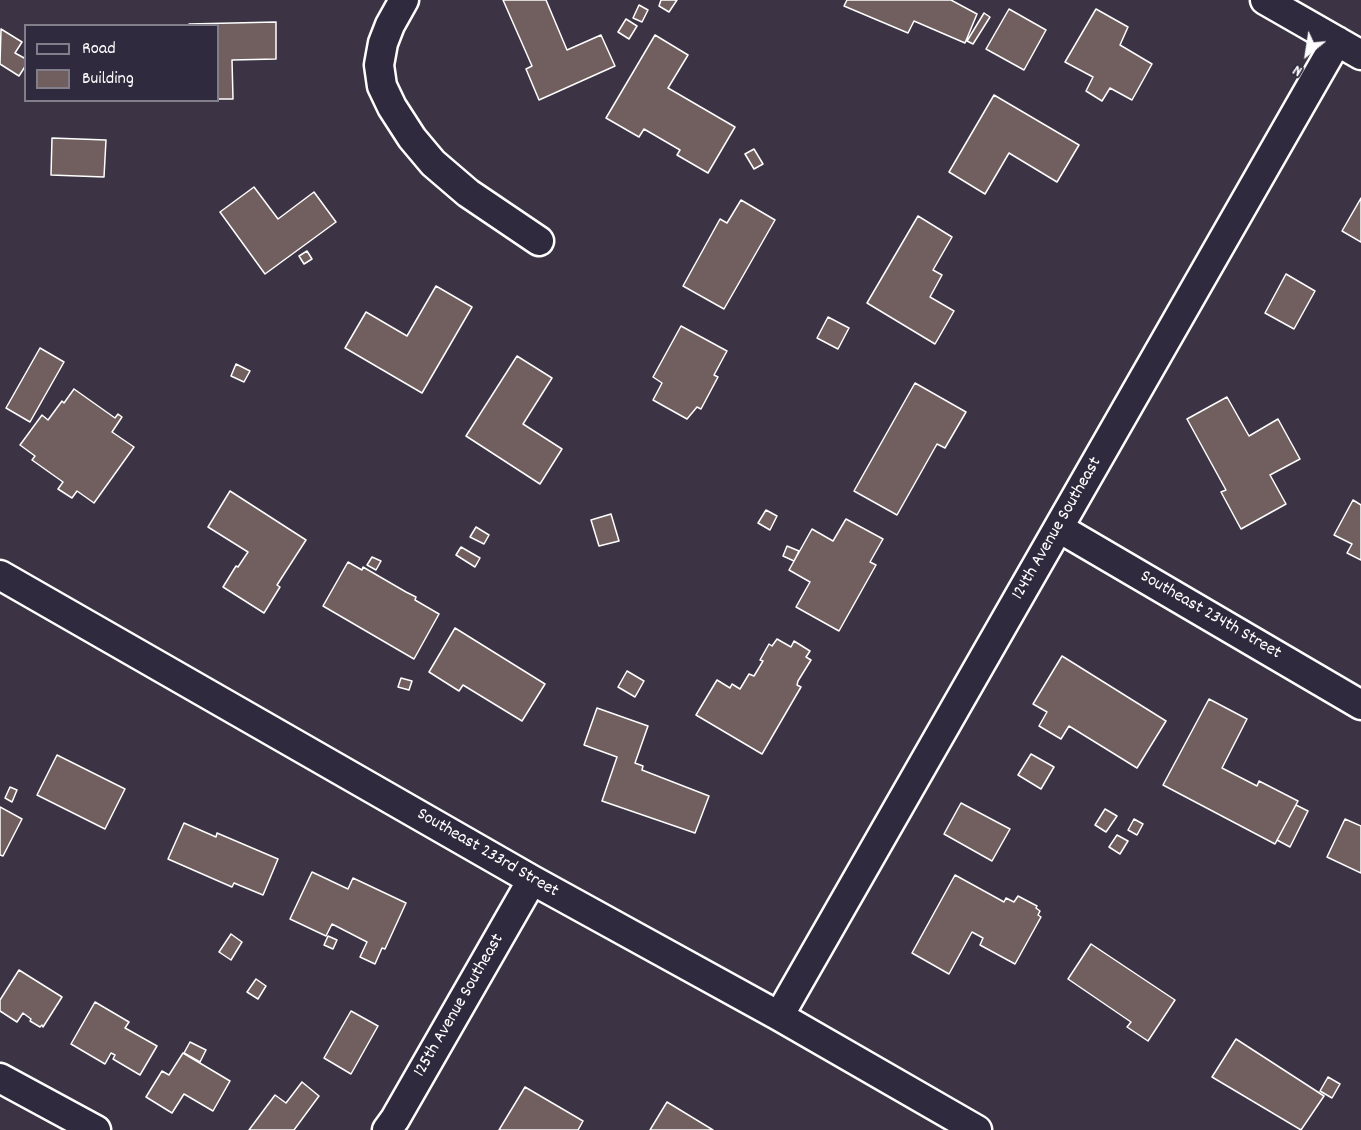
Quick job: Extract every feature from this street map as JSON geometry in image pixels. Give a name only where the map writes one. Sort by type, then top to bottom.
[{"type":"street","points":[[404,0],[390,25],[379,64],[382,86],[392,107],[412,138],[434,163],[468,193],[539,241]]},
{"type":"street","points":[[1265,0],[1349,48]]},
{"type":"street","name":"124th Avenue Southeast","points":[[779,1016],[1059,528],[1349,48]]},
{"type":"street","name":"Southeast 234th Street","points":[[1059,528],[1361,705]]},
{"type":"street","name":"Southeast 233rd Street","points":[[0,575],[531,880],[779,1016],[977,1130]]},
{"type":"street","name":"125th Avenue Southeast","points":[[387,1130],[531,880]]},
{"type":"street","points":[[0,1078],[96,1130]]},
{"type":"building","points":[[503,0],[546,0],[567,50],[601,35],[615,66],[539,100],[526,69],[532,66]]},
{"type":"building","points":[[661,0],[677,0],[669,12],[659,6]]},
{"type":"building","points":[[847,0],[951,0],[977,14],[965,43],[914,21],[908,33],[844,6]]},
{"type":"building","points":[[639,5],[648,10],[642,22],[633,18]]},
{"type":"building","points":[[1009,9],[1046,30],[1024,70],[986,49]]},
{"type":"building","points":[[1096,9],[1128,27],[1120,45],[1152,64],[1132,100],[1110,88],[1102,101],[1086,91],[1093,77],[1065,62]]},
{"type":"building","points":[[984,13],[990,17],[973,44],[967,41]]},
{"type":"building","points":[[626,19],[637,26],[629,39],[618,32]]},
{"type":"building","points":[[276,22],[276,59],[232,60],[233,99],[219,99],[219,24],[189,24]]},
{"type":"building","points":[[1,29],[22,42],[15,53],[24,58],[24,68],[19,76],[0,64]]},
{"type":"building","points":[[655,35],[688,55],[668,88],[735,127],[708,173],[677,155],[680,150],[644,129],[639,137],[606,118]]},
{"type":"building","points":[[994,95],[1079,145],[1057,182],[1009,153],[985,194],[949,172]]},
{"type":"building","points":[[52,138],[106,140],[104,177],[51,175]]},
{"type":"building","points":[[754,149],[763,164],[754,169],[745,154]]},
{"type":"building","points":[[254,187],[278,219],[314,192],[336,222],[265,274],[220,212]]},
{"type":"building","points":[[1361,198],[1361,242],[1342,231]]},
{"type":"building","points":[[741,200],[775,220],[724,309],[683,286],[720,219],[727,223]]},
{"type":"building","points":[[918,216],[952,237],[933,270],[942,275],[930,297],[954,311],[935,344],[867,303]]},
{"type":"building","points":[[307,251],[312,259],[304,264],[299,256]]},
{"type":"building","points":[[1286,274],[1315,291],[1294,329],[1265,313]]},
{"type":"building","points":[[436,286],[472,307],[422,393],[345,348],[366,312],[407,336]]},
{"type":"building","points":[[828,317],[849,328],[838,349],[817,338]]},
{"type":"building","points":[[681,326],[727,351],[714,375],[718,377],[701,409],[697,407],[687,419],[653,400],[662,383],[653,377]]},
{"type":"building","points":[[40,348],[64,362],[30,422],[6,408]]},
{"type":"building","points":[[517,356],[552,378],[523,424],[562,449],[540,484],[466,436]]},
{"type":"building","points":[[236,364],[250,371],[244,382],[231,376]]},
{"type":"building","points":[[915,383],[966,412],[945,448],[937,444],[897,515],[854,491]]},
{"type":"building","points":[[74,389],[115,418],[118,414],[122,417],[112,432],[134,447],[94,503],[77,491],[72,498],[58,489],[63,482],[32,460],[35,456],[20,445],[42,415],[48,420]]},
{"type":"building","points":[[1227,397],[1249,436],[1278,419],[1300,459],[1270,475],[1286,504],[1241,529],[1221,492],[1226,490],[1187,419]]},
{"type":"building","points":[[230,491],[306,540],[277,585],[280,587],[264,613],[223,587],[248,552],[208,527]]},
{"type":"building","points":[[1353,500],[1361,505],[1361,560],[1347,553],[1352,544],[1334,535]]},
{"type":"building","points":[[766,510],[777,516],[770,530],[758,523]]},
{"type":"building","points":[[611,514],[619,541],[599,546],[591,520]]},
{"type":"building","points":[[846,519],[883,539],[870,562],[876,565],[839,631],[796,607],[810,582],[789,570],[812,529],[833,541]]},
{"type":"building","points":[[476,527],[489,535],[484,544],[470,537]]},
{"type":"building","points":[[787,546],[799,551],[794,561],[783,556]]},
{"type":"building","points":[[461,547],[480,558],[475,567],[456,555]]},
{"type":"building","points":[[372,557],[381,561],[376,570],[367,565]]},
{"type":"building","points":[[348,562],[362,570],[363,567],[416,597],[415,600],[439,614],[414,659],[323,606]]},
{"type":"building","points":[[455,628],[545,684],[522,721],[463,685],[459,691],[429,672]]},
{"type":"building","points":[[777,639],[791,647],[794,641],[810,651],[806,657],[811,660],[798,681],[797,685],[801,687],[762,754],[696,715],[717,680],[730,688],[732,684],[740,689],[749,674],[754,676],[769,644],[772,646]]},
{"type":"building","points":[[1062,656],[1166,721],[1137,768],[1069,726],[1061,739],[1039,726],[1047,712],[1033,704]]},
{"type":"building","points":[[627,671],[644,681],[635,697],[618,687]]},
{"type":"building","points":[[401,678],[412,681],[409,690],[398,687]]},
{"type":"building","points":[[1209,699],[1247,719],[1222,768],[1257,786],[1259,781],[1298,801],[1275,844],[1163,785]]},
{"type":"building","points":[[597,708],[648,726],[635,763],[643,766],[642,770],[709,796],[695,833],[602,801],[617,757],[584,745]]},
{"type":"building","points":[[1031,754],[1054,767],[1041,789],[1018,775]]},
{"type":"building","points":[[57,755],[125,789],[105,829],[37,795]]},
{"type":"building","points":[[10,787],[17,790],[12,802],[5,798]]},
{"type":"building","points":[[961,803],[1010,829],[992,861],[944,834]]},
{"type":"building","points":[[1296,805],[1308,811],[1290,847],[1277,840]]},
{"type":"building","points":[[0,807],[22,819],[3,856],[0,855]]},
{"type":"building","points":[[1105,809],[1117,816],[1106,832],[1095,825]]},
{"type":"building","points":[[1134,819],[1143,824],[1137,835],[1128,830]]},
{"type":"building","points":[[1345,819],[1361,826],[1361,873],[1327,857]]},
{"type":"building","points":[[184,823],[216,837],[217,833],[278,859],[263,895],[234,883],[232,887],[168,859]]},
{"type":"building","points":[[1117,835],[1128,841],[1120,854],[1109,847]]},
{"type":"building","points":[[312,872],[348,889],[353,878],[406,903],[385,949],[382,948],[375,964],[360,957],[367,942],[332,924],[326,936],[290,919]]},
{"type":"building","points":[[955,875],[1004,902],[1006,898],[1014,902],[1018,896],[1037,906],[1036,908],[1040,911],[1038,915],[1041,917],[1015,964],[980,945],[983,938],[972,932],[949,974],[912,953]]},
{"type":"building","points":[[231,934],[242,942],[231,960],[219,952]]},
{"type":"building","points":[[328,936],[337,940],[333,949],[324,945]]},
{"type":"building","points":[[1091,944],[1175,1000],[1148,1041],[1127,1027],[1131,1022],[1068,979]]},
{"type":"building","points":[[19,970],[62,997],[43,1027],[30,1021],[31,1019],[23,1013],[17,1022],[0,1011],[0,1000]]},
{"type":"building","points":[[256,979],[266,986],[258,999],[247,992]]},
{"type":"building","points":[[95,1002],[129,1022],[125,1028],[157,1046],[140,1075],[113,1059],[115,1055],[111,1053],[105,1064],[71,1044]]},
{"type":"building","points":[[351,1011],[378,1026],[351,1074],[324,1058]]},
{"type":"building","points":[[1236,1039],[1324,1096],[1301,1130],[1212,1077]]},
{"type":"building","points":[[190,1042],[206,1050],[200,1062],[184,1053]]},
{"type":"building","points":[[183,1053],[230,1081],[213,1111],[184,1094],[172,1113],[146,1097],[162,1071],[169,1075]]},
{"type":"building","points":[[1328,1077],[1340,1084],[1332,1098],[1320,1091]]},
{"type":"building","points":[[302,1082],[319,1096],[294,1130],[249,1130],[275,1095],[286,1103]]},
{"type":"building","points":[[525,1087],[583,1121],[578,1130],[499,1130]]},
{"type":"building","points":[[667,1102],[713,1130],[650,1130]]}]
